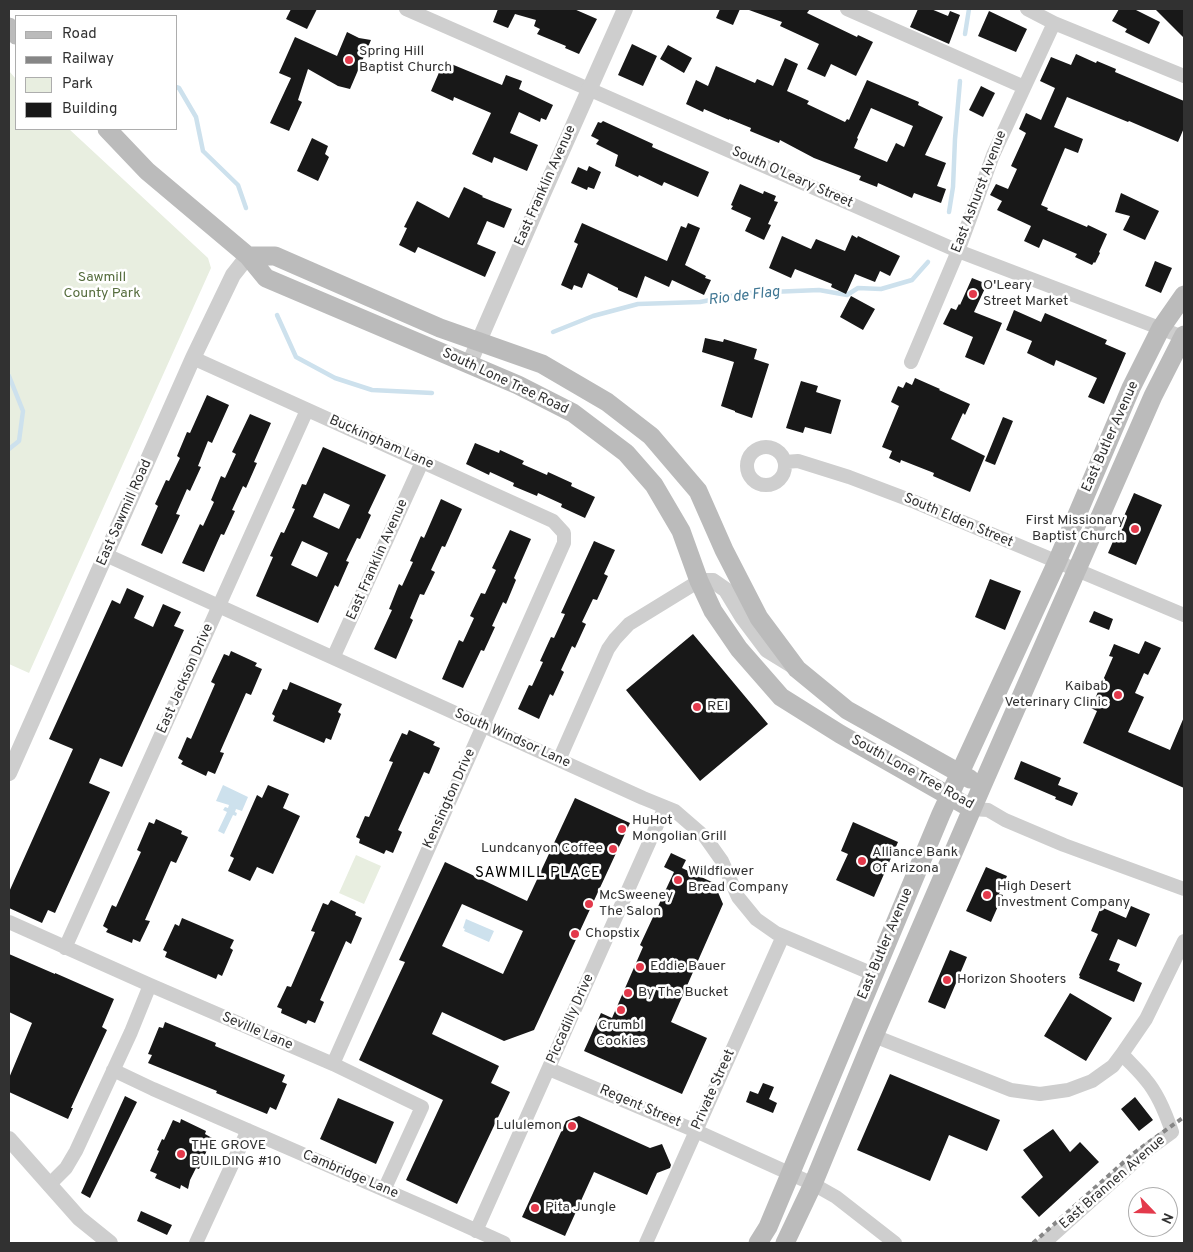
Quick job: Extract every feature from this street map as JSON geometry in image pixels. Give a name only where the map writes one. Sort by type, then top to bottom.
[{"type":"main road","name":"South Lone Tree Road","points":[[108,130],[147,171],[248,256],[266,278],[518,385],[573,413],[626,453],[654,485],[680,531],[713,611],[739,649],[781,697],[840,734],[949,796],[980,810]]},
{"type":"main road","name":"South Lone Tree Road","points":[[248,256],[275,256],[440,328],[542,364],[608,402],[651,436],[698,491],[724,550],[759,618],[797,669],[847,710],[982,786]]},
{"type":"main road","name":"East Butler Avenue","points":[[758,1243],[768,1227],[949,796],[1057,562],[1131,388],[1161,328],[1184,295]]},
{"type":"main road","name":"East Butler Avenue","points":[[785,1243],[813,1184],[874,1036],[980,810],[982,786],[1076,570],[1153,396],[1184,336]]},
{"type":"street","name":"South O'Leary Street","points":[[406,9],[958,250],[1184,336]]},
{"type":"street","name":"East Franklin Avenue","points":[[469,364],[625,9]]},
{"type":"street","points":[[847,9],[1024,87]]},
{"type":"street","points":[[1027,9],[1054,23],[1182,72]]},
{"type":"street","name":"East Ashurst Avenue","points":[[911,362],[958,250],[993,155],[1054,23]]},
{"type":"street","name":"East Sawmill Road","points":[[9,773],[193,358],[233,276],[248,256]]},
{"type":"street","name":"Buckingham Lane","points":[[193,358],[553,521],[564,533]]},
{"type":"street","name":"East Jackson Drive","points":[[65,948],[307,410]]},
{"type":"street","name":"South Elden Street","points":[[785,462],[798,461],[849,477],[915,502],[1184,615]]},
{"type":"street","name":"East Franklin Avenue","points":[[334,658],[422,462]]},
{"type":"street","name":"Kensington Drive","points":[[333,1064],[564,543],[564,533]]},
{"type":"street","name":"South Windsor Lane","points":[[106,555],[675,811],[705,837],[722,861],[738,897],[756,919],[776,933],[873,974]]},
{"type":"street","points":[[559,760],[608,649],[615,639],[629,624],[700,581],[713,581],[726,590],[743,618],[767,650],[797,669]]},
{"type":"street","name":"Piccadilly Drive","points":[[476,1231],[666,807]]},
{"type":"street","points":[[980,810],[1184,889]]},
{"type":"street","name":"Seville Lane","points":[[9,922],[150,986],[333,1064],[422,1107],[384,1190]]},
{"type":"street","name":"Private Street","points":[[646,1243],[783,936]]},
{"type":"street","points":[[874,1036],[1011,1090],[1040,1094],[1068,1090],[1092,1081],[1113,1066],[1146,1019],[1184,941]]},
{"type":"street","points":[[49,1185],[66,1168],[76,1151],[150,986]]},
{"type":"street","name":"East Brannen Avenue","points":[[1044,1243],[1150,1148],[1172,1132],[1163,1109],[1146,1080],[1122,1054]]},
{"type":"street","name":"Regent Street","points":[[549,1069],[696,1131],[813,1184],[836,1197],[895,1243]]},
{"type":"street","name":"Cambridge Lane","points":[[113,1070],[504,1243]]},
{"type":"street","points":[[196,1243],[248,1130]]},
{"type":"street","points":[[9,1139],[79,1218],[110,1243]]},
{"type":"green space","name":"Sawmill County Park","points":[[9,71],[15,78],[15,130],[70,130],[208,258],[211,268],[29,673],[9,664]]},
{"type":"green space","points":[[356,855],[381,866],[364,904],[339,893]]},
{"type":"water","points":[[223,785],[248,797],[242,811],[236,809],[236,816],[233,815],[224,834],[218,831],[227,812],[223,810],[225,807],[228,808],[229,805],[216,801]]},
{"type":"water","points":[[466,919],[494,931],[489,942],[464,931]]},
{"type":"building","points":[[291,9],[317,9],[307,29],[286,19]]},
{"type":"building","points":[[498,9],[574,9],[597,19],[579,54],[565,48],[566,46],[537,34],[540,29],[534,26],[536,20],[515,14],[508,28],[493,22]]},
{"type":"building","points":[[720,9],[740,9],[733,25],[716,18]]},
{"type":"building","points":[[749,9],[810,9],[807,13],[857,37],[858,35],[873,42],[856,76],[831,64],[825,77],[807,69],[819,44],[780,26],[782,22]]},
{"type":"building","points":[[918,9],[931,9],[948,16],[950,11],[960,15],[949,44],[910,27]]},
{"type":"building","points":[[1119,9],[1134,9],[1160,22],[1149,44],[1125,32],[1127,29],[1112,21]]},
{"type":"building","points":[[1155,9],[1184,9],[1184,38]]},
{"type":"building","points":[[989,11],[1027,29],[1016,52],[978,36]]},
{"type":"building","points":[[347,32],[359,38],[371,40],[350,89],[338,86],[308,69],[298,100],[302,102],[289,131],[270,123],[291,78],[279,73],[295,37],[337,56]]},
{"type":"building","points":[[632,44],[657,56],[643,86],[618,75]]},
{"type":"building","points":[[668,45],[692,58],[684,73],[660,59]]},
{"type":"building","points":[[1076,54],[1116,69],[1115,72],[1184,101],[1184,128],[1178,142],[1067,97],[1054,127],[1083,139],[1078,153],[1065,148],[1041,205],[1048,208],[1047,210],[1107,234],[1100,253],[1092,265],[1075,257],[1077,254],[1043,239],[1039,248],[1024,241],[1031,226],[997,210],[1002,201],[990,195],[996,184],[1008,189],[1017,169],[1011,166],[1026,133],[1019,129],[1026,113],[1041,120],[1055,88],[1040,81],[1051,57],[1071,65]]},
{"type":"building","points":[[785,58],[798,64],[787,91],[809,101],[807,104],[845,122],[847,119],[849,120],[867,80],[919,102],[918,105],[943,117],[925,155],[946,163],[937,186],[946,189],[941,203],[914,193],[912,198],[878,183],[877,187],[859,180],[861,176],[814,158],[780,140],[779,143],[750,131],[751,128],[704,109],[703,112],[686,104],[696,80],[708,86],[716,66],[755,83],[757,79],[773,86]],"holes":[[[871,108],[913,126],[904,147],[896,143],[887,162],[854,148]]]},
{"type":"building","points":[[444,61],[502,85],[506,75],[522,81],[519,89],[553,105],[546,120],[541,118],[540,122],[519,112],[510,133],[538,145],[527,171],[494,157],[492,163],[472,154],[491,113],[454,97],[453,101],[431,91]]},
{"type":"building","points":[[981,86],[995,93],[983,117],[969,110]]},
{"type":"building","points":[[603,121],[653,144],[652,147],[709,172],[698,197],[664,182],[662,186],[615,166],[618,155],[596,144],[599,140],[591,136],[598,122],[601,123]]},
{"type":"building","points":[[312,138],[328,146],[325,154],[329,157],[318,181],[297,171]]},
{"type":"building","points":[[589,166],[601,172],[594,189],[588,187],[587,190],[571,183],[578,167],[587,171]]},
{"type":"building","points":[[740,184],[763,194],[764,191],[776,196],[774,201],[778,202],[768,224],[771,225],[764,240],[745,231],[751,218],[731,209]]},
{"type":"building","points":[[464,187],[482,197],[512,209],[504,228],[487,221],[477,244],[496,252],[485,277],[418,247],[415,253],[399,245],[407,228],[404,227],[417,201],[449,218]]},
{"type":"building","points":[[1121,193],[1159,211],[1145,240],[1123,230],[1130,216],[1115,212]]},
{"type":"building","points":[[582,223],[667,261],[681,226],[686,228],[688,223],[700,228],[685,265],[711,280],[704,295],[672,280],[669,287],[645,276],[637,298],[618,290],[618,288],[588,273],[582,288],[574,285],[572,290],[561,285],[578,244],[574,242]]},
{"type":"building","points":[[852,235],[900,256],[890,276],[880,271],[875,282],[855,274],[846,294],[831,287],[832,284],[795,269],[791,278],[769,268],[782,236],[811,249],[816,239],[845,251]]},
{"type":"building","points":[[1155,261],[1172,268],[1161,293],[1145,286]]},
{"type":"building","points":[[972,278],[987,284],[974,312],[1002,323],[984,365],[965,357],[973,337],[943,324],[951,308],[956,310],[960,305]]},
{"type":"building","points":[[851,296],[875,309],[863,330],[840,317]]},
{"type":"building","points":[[1014,310],[1041,322],[1045,313],[1107,340],[1105,344],[1126,353],[1104,404],[1088,397],[1097,378],[1056,360],[1054,366],[1027,353],[1032,341],[1006,330]]},
{"type":"building","points":[[705,338],[723,342],[724,339],[757,349],[754,359],[769,364],[752,418],[721,406],[734,362],[702,352]]},
{"type":"building","points":[[915,378],[970,404],[965,415],[963,413],[951,439],[985,456],[970,492],[933,476],[934,473],[901,460],[900,463],[889,458],[892,451],[882,447],[899,406],[891,402],[898,386],[903,388],[906,382],[912,385]]},
{"type":"building","points":[[801,381],[818,386],[816,392],[841,400],[831,434],[805,427],[803,433],[786,428]]},
{"type":"building","points":[[207,395],[229,405],[212,443],[208,441],[198,466],[201,467],[190,491],[187,489],[176,514],[180,515],[162,554],[141,545],[158,506],[155,504],[166,480],[169,481],[180,458],[177,456],[187,432],[190,433]]},
{"type":"building","points":[[250,414],[271,423],[254,462],[257,463],[246,488],[243,486],[232,510],[235,511],[224,535],[221,534],[204,572],[182,563],[200,524],[203,526],[214,502],[211,500],[221,476],[225,478],[236,454],[232,452]]},
{"type":"building","points":[[1003,417],[1013,421],[995,465],[985,461]]},
{"type":"building","points":[[475,443],[499,453],[500,450],[524,461],[522,464],[547,475],[548,472],[572,483],[571,486],[595,497],[585,518],[561,507],[562,504],[538,493],[537,496],[513,486],[514,483],[490,472],[489,475],[466,464]]},
{"type":"building","points":[[323,447],[386,475],[368,513],[371,515],[360,539],[357,538],[346,561],[349,562],[338,587],[335,585],[318,623],[256,596],[273,557],[270,556],[281,532],[284,533],[295,509],[292,508],[302,484],[306,485]],"holes":[[[324,493],[350,505],[339,529],[313,517]],[[302,541],[328,553],[317,577],[291,565]]]},
{"type":"building","name":"First Missionary Baptist Church","points":[[1134,493],[1162,505],[1136,565],[1108,553]]},
{"type":"building","points":[[441,499],[462,509],[445,547],[442,546],[431,570],[435,572],[424,595],[420,594],[410,618],[413,620],[396,659],[374,649],[392,610],[389,609],[399,584],[402,586],[413,562],[410,561],[421,536],[424,538]]},
{"type":"building","points":[[510,530],[531,539],[514,578],[516,580],[506,604],[503,602],[492,626],[495,627],[484,651],[481,650],[463,688],[442,679],[459,640],[463,642],[474,618],[470,616],[481,593],[485,594],[496,570],[492,568]]},
{"type":"building","points":[[594,541],[615,550],[604,574],[608,576],[597,600],[593,599],[582,622],[586,624],[575,648],[572,646],[561,670],[564,672],[553,696],[550,694],[539,719],[518,709],[529,685],[532,686],[543,662],[540,661],[551,637],[554,638],[565,614],[561,613]]},
{"type":"building","points":[[990,579],[1021,591],[1005,630],[975,617]]},
{"type":"building","points":[[127,588],[144,596],[134,618],[153,627],[163,604],[181,612],[174,626],[184,630],[122,767],[100,758],[89,783],[110,792],[55,913],[48,910],[42,923],[9,908],[9,892],[73,749],[49,739],[112,600],[120,604]]},
{"type":"building","points":[[1094,611],[1113,619],[1109,630],[1089,622]]},
{"type":"building","name":"REI","points":[[693,634],[768,724],[700,781],[626,690]]},
{"type":"building","points":[[1145,641],[1161,648],[1148,675],[1144,673],[1135,693],[1144,697],[1128,732],[1170,750],[1184,717],[1184,788],[1083,743],[1097,711],[1091,708],[1113,657],[1109,656],[1114,644],[1139,654]]},
{"type":"building","points":[[231,651],[257,663],[255,666],[262,669],[251,695],[246,693],[220,752],[224,753],[215,774],[208,771],[206,776],[181,764],[183,761],[178,758],[187,737],[191,739],[215,684],[211,682],[224,654],[229,656]]},
{"type":"building","points":[[290,682],[342,704],[338,712],[341,714],[331,740],[326,738],[324,743],[273,721],[275,716],[272,714],[283,689],[287,690]]},
{"type":"building","points":[[409,730],[435,742],[433,745],[440,748],[429,774],[424,772],[398,830],[402,832],[393,853],[386,850],[384,854],[359,843],[360,839],[356,837],[365,816],[369,817],[393,762],[389,761],[402,733],[407,735]]},
{"type":"building","points":[[1021,761],[1061,778],[1058,785],[1078,793],[1072,806],[1014,779]]},
{"type":"building","points":[[268,785],[289,794],[283,808],[300,816],[273,874],[257,867],[250,881],[228,871],[234,858],[230,856],[257,795],[262,798]]},
{"type":"building","points":[[575,798],[630,823],[534,1030],[504,1041],[442,1012],[432,1034],[499,1066],[491,1083],[510,1092],[457,1204],[406,1180],[443,1100],[359,1060],[405,962],[399,960],[445,862],[527,901]],"holes":[[[462,904],[523,931],[503,974],[442,946]]]},
{"type":"building","points":[[156,819],[182,831],[181,834],[188,837],[176,863],[171,861],[145,920],[150,921],[140,942],[133,939],[132,943],[106,932],[108,929],[103,926],[112,905],[116,907],[141,852],[137,850],[149,822],[154,824]]},
{"type":"building","points":[[853,822],[898,842],[874,897],[836,880],[848,854],[841,851]]},
{"type":"building","points":[[671,853],[686,860],[682,868],[714,883],[723,904],[671,1022],[707,1038],[682,1094],[584,1051],[601,1013],[612,1018],[643,947],[640,945],[674,872],[664,867]]},
{"type":"building","name":"High Desert Investment Company","points":[[986,867],[1007,876],[999,894],[1003,895],[991,922],[966,911]]},
{"type":"building","points":[[331,900],[356,912],[355,915],[362,918],[351,944],[346,941],[320,1000],[324,1002],[315,1023],[308,1020],[306,1024],[281,1013],[282,1009],[277,1007],[287,986],[291,987],[315,932],[311,931],[323,903],[328,905]]},
{"type":"building","points":[[1131,906],[1150,914],[1136,947],[1118,939],[1109,960],[1120,964],[1117,971],[1142,983],[1134,1002],[1079,978],[1098,934],[1091,931],[1101,907],[1126,918]]},
{"type":"building","points":[[182,918],[234,940],[230,948],[233,950],[222,976],[218,974],[216,979],[165,957],[167,952],[163,950],[175,924],[179,926]]},
{"type":"building","name":"Horizon Shooters","points":[[950,950],[967,957],[945,1009],[928,1002]]},
{"type":"building","points":[[9,954],[114,999],[102,1027],[107,1030],[71,1108],[73,1108],[68,1119],[9,1092],[9,1078],[32,1023],[9,1012]]},
{"type":"building","points":[[1070,993],[1112,1018],[1086,1061],[1044,1036]]},
{"type":"building","points":[[165,1022],[216,1043],[215,1046],[285,1075],[282,1082],[287,1084],[276,1110],[270,1107],[267,1114],[148,1063],[152,1055],[148,1054],[159,1027],[163,1028]]},
{"type":"building","points":[[890,1074],[1000,1120],[987,1151],[949,1135],[930,1181],[857,1150]]},
{"type":"building","points":[[763,1083],[774,1087],[769,1099],[777,1103],[773,1113],[746,1102],[750,1091],[758,1094]]},
{"type":"building","points":[[125,1096],[137,1102],[90,1198],[81,1193]]},
{"type":"building","points":[[1135,1097],[1153,1120],[1139,1131],[1121,1109]]},
{"type":"building","points":[[338,1098],[394,1122],[376,1164],[320,1139]]},
{"type":"building","points":[[579,1116],[650,1148],[662,1144],[671,1165],[670,1168],[657,1173],[647,1195],[594,1172],[565,1236],[522,1217],[566,1121]]},
{"type":"building","name":"THE GROVE BUILDING #10","points":[[181,1119],[206,1131],[205,1134],[212,1138],[199,1169],[196,1168],[190,1180],[188,1189],[181,1185],[180,1189],[155,1178],[157,1174],[150,1171],[159,1151],[157,1150],[173,1120],[180,1123]]},
{"type":"building","points":[[1053,1129],[1070,1152],[1080,1142],[1099,1162],[1039,1217],[1021,1197],[1043,1177],[1023,1150]]},
{"type":"building","points":[[141,1211],[172,1225],[167,1235],[137,1221]]},
{"type":"waterway","name":"Rio de Flag","points":[[965,34],[969,9]]},
{"type":"waterway","name":"Rio de Flag","points":[[949,212],[953,187],[960,81]]},
{"type":"waterway","name":"Rio de Flag","points":[[178,88],[196,117],[203,151],[238,185],[246,208]]},
{"type":"waterway","name":"Rio de Flag","points":[[553,332],[593,316],[638,304],[700,302],[747,293],[819,290],[847,295],[858,288],[881,289],[912,280],[928,262]]},
{"type":"waterway","name":"Rio de Flag","points":[[277,315],[296,357],[335,378],[372,390],[432,393]]},
{"type":"waterway","name":"Rio de Flag","points":[[9,376],[23,411],[19,441],[9,449]]},
{"type":"railway","points":[[1033,1243],[1134,1153],[1184,1117]]},
{"type":"place","name":"Spring Hill Baptist Church","points":[[349,60]]},
{"type":"place","name":"O'Leary Street Market","points":[[973,294]]},
{"type":"place","name":"First Missionary Baptist Church","points":[[1135,529]]},
{"type":"place","name":"Kaibab Veterinary Clinic","points":[[1118,695]]},
{"type":"place","name":"REI","points":[[697,707]]},
{"type":"place","name":"HuHot Mongolian Grill","points":[[622,829]]},
{"type":"place","name":"Lundcanyon Coffee","points":[[613,849]]},
{"type":"place","name":"Alliance Bank Of Arizona","points":[[862,861]]},
{"type":"place","name":"Wildflower Bread Company","points":[[678,880]]},
{"type":"place","name":"High Desert Investment Company","points":[[987,895]]},
{"type":"place","name":"McSweeney The Salon","points":[[589,904]]},
{"type":"place","name":"Chopstix","points":[[575,934]]},
{"type":"place","name":"Eddie Bauer","points":[[640,967]]},
{"type":"place","name":"Horizon Shooters","points":[[947,980]]},
{"type":"place","name":"By The Bucket","points":[[628,993]]},
{"type":"place","name":"Crumbl Cookies","points":[[621,1010]]},
{"type":"place","name":"Lululemon","points":[[572,1126]]},
{"type":"place","name":"THE GROVE BUILDING #10","points":[[181,1154]]},
{"type":"place","name":"Pita Jungle","points":[[535,1208]]},
{"type":"district","name":"SAWMILL PLACE","points":[[538,874]]}]
